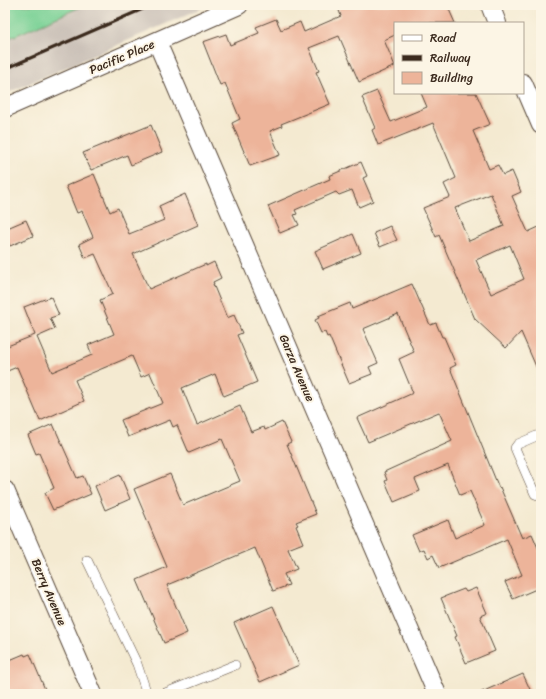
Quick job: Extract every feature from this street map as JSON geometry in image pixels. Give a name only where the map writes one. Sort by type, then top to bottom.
[{"type":"street","name":"Pacific Place","points":[[5,108],[240,5]]},
{"type":"street","points":[[490,5],[497,22]]},
{"type":"street","name":"Garza Avenue","points":[[157,42],[437,694]]},
{"type":"street","points":[[524,85],[541,125]]},
{"type":"street","name":"Berry Avenue","points":[[5,490],[93,694]]},
{"type":"lane","points":[[541,434],[518,444],[515,448],[535,494],[541,496]]},
{"type":"lane","points":[[87,560],[137,664],[147,694]]},
{"type":"lane","points":[[163,694],[235,665]]},
{"type":"shaded area","points":[[85,5],[209,5],[5,94],[5,40]]},
{"type":"green space","points":[[5,5],[85,5],[5,40]]},
{"type":"building","points":[[337,5],[447,5],[455,22],[394,22],[394,35],[384,40],[394,66],[359,82],[339,36],[309,48],[319,71],[316,72],[330,104],[281,124],[282,126],[270,131],[280,155],[250,166],[232,123],[240,119],[225,83],[220,85],[203,42],[226,34],[230,45],[259,33],[256,27],[276,19],[281,30],[300,22],[304,32],[341,16]]},
{"type":"building","points":[[377,91],[391,122],[427,107],[421,94],[476,94],[490,124],[473,131],[489,169],[498,165],[503,175],[512,171],[521,192],[512,196],[528,232],[541,226],[541,378],[521,332],[506,348],[475,319],[439,235],[436,237],[423,208],[450,197],[444,184],[456,178],[433,123],[378,145],[372,130],[375,128],[362,97]],"holes":[[[491,194],[504,226],[469,241],[455,208]],[[510,245],[524,279],[491,294],[476,260]]]},
{"type":"building","points":[[151,125],[162,152],[131,165],[127,155],[91,170],[83,153]]},
{"type":"building","points":[[361,162],[367,176],[363,178],[373,201],[359,207],[352,190],[339,195],[336,192],[295,210],[297,214],[294,215],[299,225],[280,233],[268,206],[330,179],[329,176]]},
{"type":"building","points":[[94,174],[110,212],[118,208],[129,234],[164,220],[159,206],[185,194],[198,225],[133,254],[149,289],[206,264],[206,266],[214,262],[221,278],[213,282],[213,284],[227,318],[234,315],[242,333],[237,335],[257,382],[224,396],[215,374],[182,388],[197,425],[240,406],[251,432],[264,427],[265,430],[282,422],[291,442],[287,444],[316,514],[296,522],[298,525],[296,526],[303,543],[288,549],[297,569],[284,574],[289,585],[273,591],[255,548],[167,585],[187,633],[164,643],[137,580],[167,567],[134,489],[170,474],[183,505],[240,481],[222,439],[189,453],[177,425],[173,427],[170,420],[128,437],[121,420],[163,403],[150,373],[141,377],[132,356],[75,380],[84,401],[40,421],[17,367],[5,372],[5,347],[35,335],[24,307],[42,300],[51,297],[59,315],[50,318],[55,329],[37,337],[52,372],[92,355],[88,345],[114,334],[100,300],[113,294],[95,254],[85,258],[79,244],[93,237],[82,211],[77,213],[66,186]]},
{"type":"building","points":[[26,220],[33,236],[10,246],[5,234],[5,229]]},
{"type":"building","points":[[390,226],[397,240],[380,247],[374,233]]},
{"type":"building","points":[[353,234],[361,253],[323,269],[315,251]]},
{"type":"building","points":[[412,284],[430,325],[436,323],[442,337],[444,337],[456,365],[450,368],[499,488],[500,487],[522,538],[532,534],[541,555],[541,587],[513,599],[505,582],[522,575],[507,539],[439,568],[433,555],[428,558],[424,549],[419,551],[412,535],[448,520],[455,538],[485,525],[470,491],[460,495],[448,465],[415,479],[420,491],[394,502],[385,481],[387,480],[384,472],[452,441],[439,412],[368,442],[357,418],[413,393],[399,359],[414,352],[398,314],[363,329],[378,363],[369,367],[372,374],[349,383],[329,336],[327,337],[325,332],[321,333],[315,320],[319,318],[318,316],[350,303],[352,309]]},
{"type":"building","points":[[53,424],[77,478],[83,476],[91,494],[53,510],[45,493],[54,488],[39,453],[36,454],[28,435]]},
{"type":"building","points":[[120,475],[130,499],[105,510],[95,486]]},
{"type":"building","points":[[476,588],[487,613],[480,616],[495,651],[466,663],[455,637],[457,636],[441,598],[464,589],[466,592]]},
{"type":"building","points":[[273,606],[299,665],[260,682],[234,623]]},
{"type":"building","points":[[24,654],[25,656],[30,654],[47,694],[5,694],[5,662]]},
{"type":"building","points":[[523,674],[532,694],[477,694]]},
{"type":"railway","points":[[5,69],[152,5]]}]
